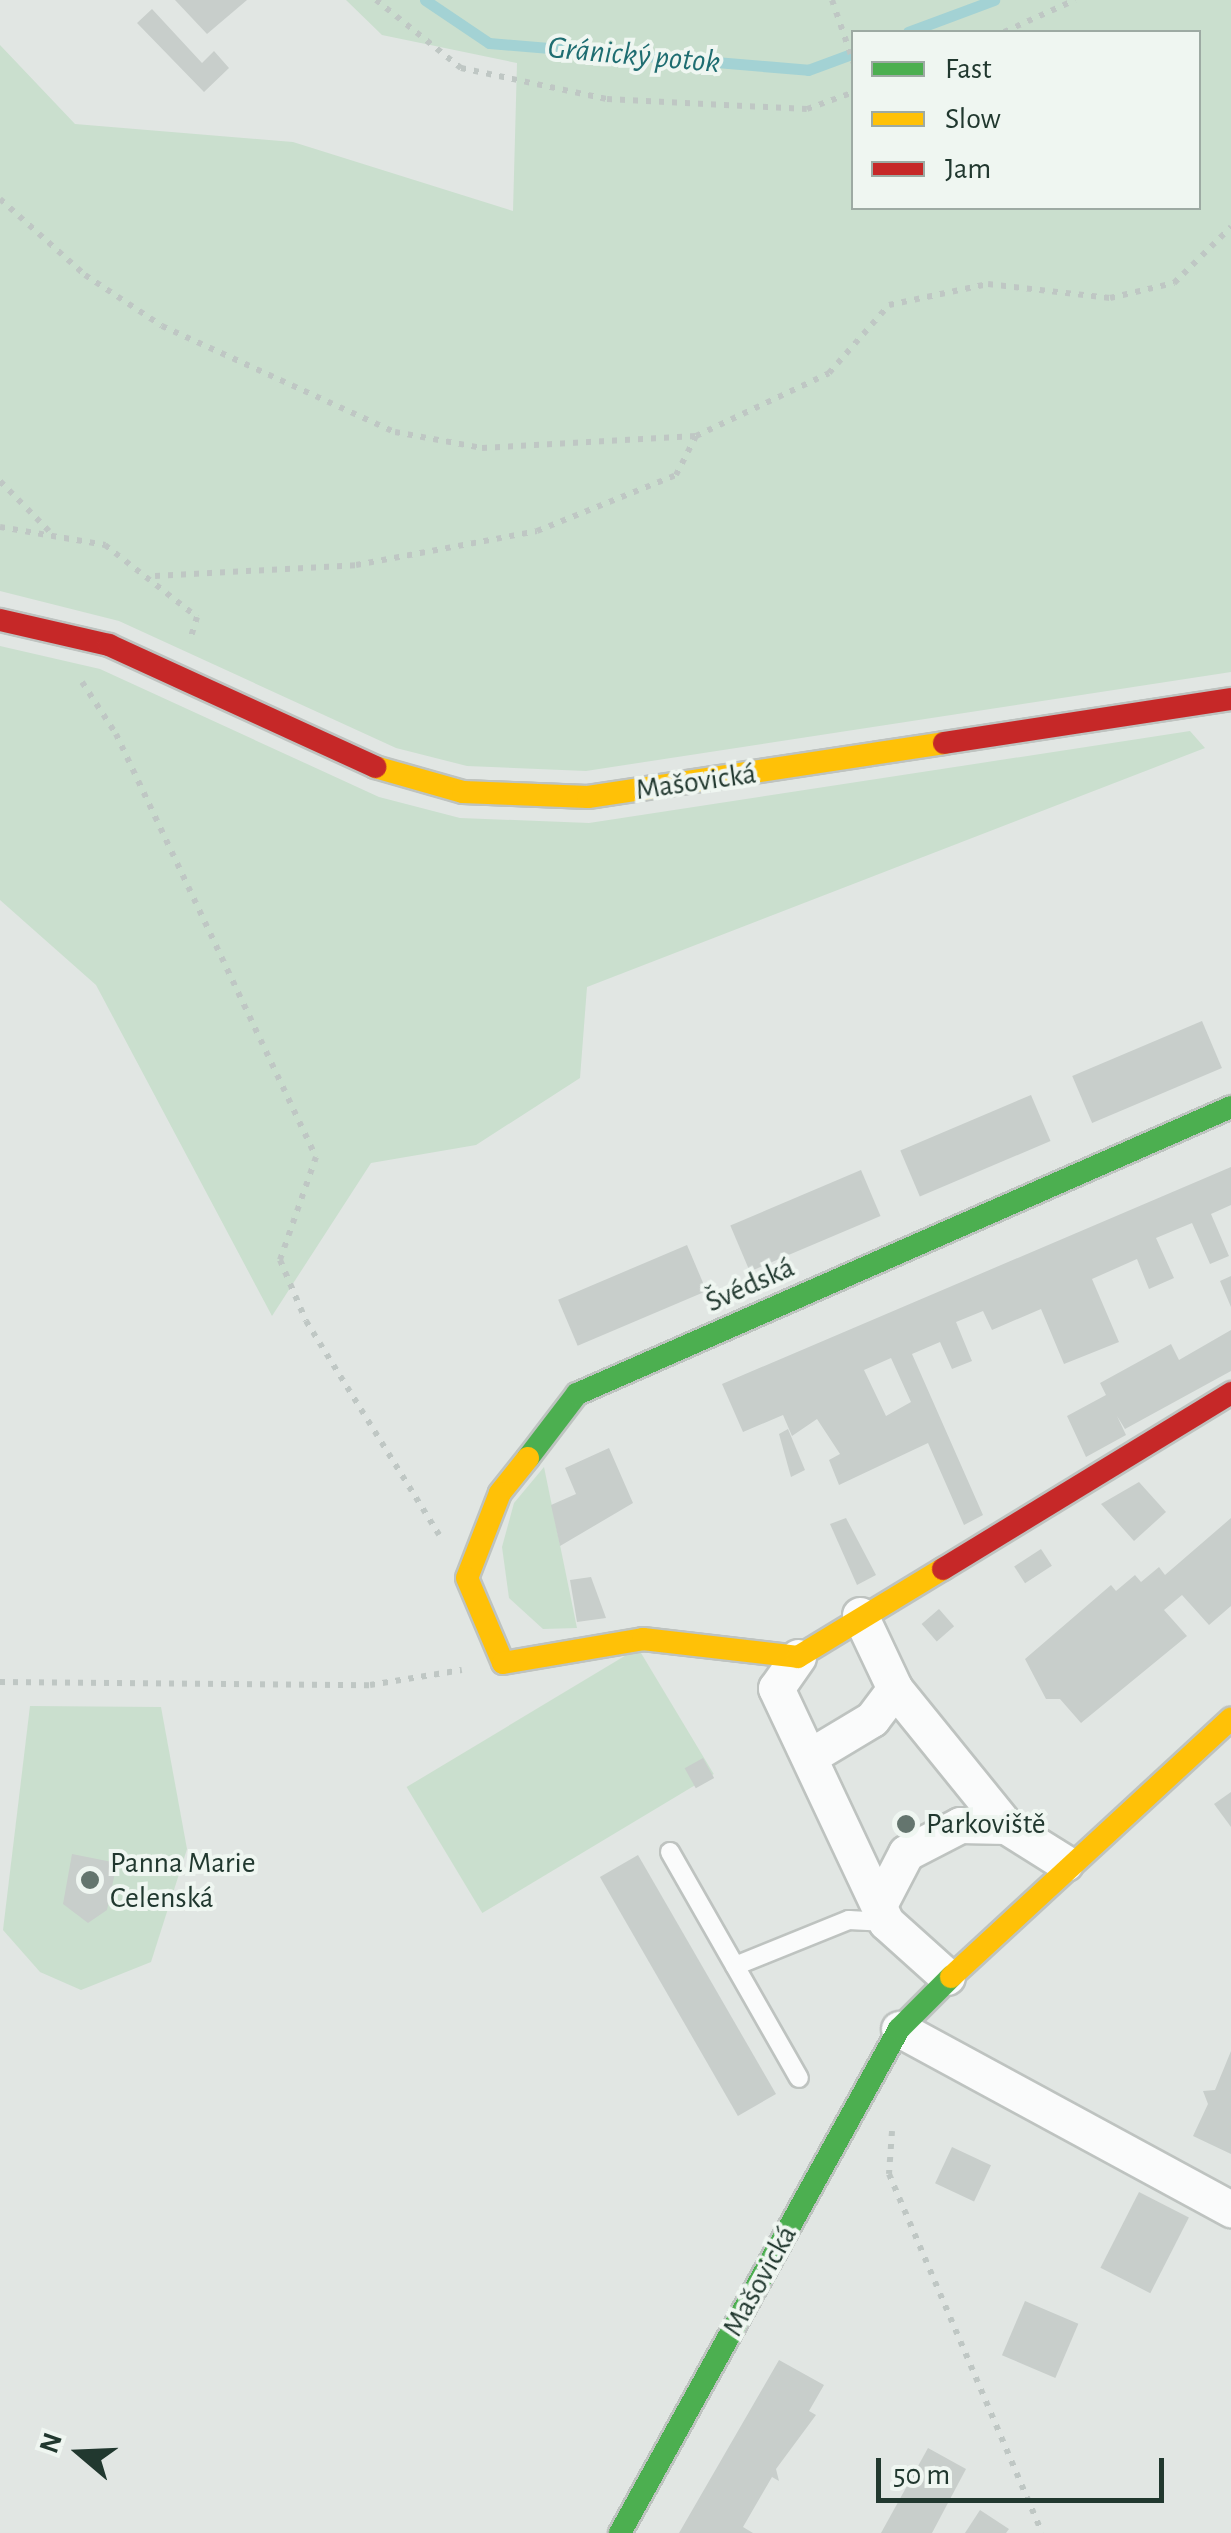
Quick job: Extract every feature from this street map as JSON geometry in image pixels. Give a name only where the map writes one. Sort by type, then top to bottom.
[{"type":"street","name":"Mašovická","points":[[0,620],[46,626],[179,677],[388,773],[463,792],[588,797],[1231,699]]},
{"type":"street","name":"Švédská","points":[[466,1578],[500,1493],[577,1394],[1231,1107]]},
{"type":"street","points":[[946,1977],[882,1914],[812,1754],[776,1688],[798,1657],[860,1615],[1231,1393]]},
{"type":"street","points":[[466,1578],[503,1663],[643,1639],[798,1657]]},
{"type":"street","points":[[860,1615],[895,1688],[1006,1826],[1065,1863]]},
{"type":"street","points":[[812,1754],[872,1719],[895,1688]]},
{"type":"street","name":"Mašovická","points":[[620,2533],[900,2030],[946,1977],[1065,1863],[1231,1718]]},
{"type":"street","points":[[882,1914],[906,1852],[960,1825],[1006,1826]]},
{"type":"street","points":[[900,2030],[1231,2209]]},
{"type":"lane","points":[[670,1852],[799,2078]]},
{"type":"lane","points":[[736,1966],[849,1920],[882,1914]]},
{"type":"path","points":[[376,0],[461,68],[607,99],[807,109],[851,93]]},
{"type":"path","points":[[832,0],[851,56]]},
{"type":"path","points":[[1008,30],[1075,0]]},
{"type":"path","points":[[0,199],[86,275],[162,326],[396,432],[482,448],[696,436],[829,373],[890,305],[988,284],[1110,298],[1174,283],[1231,228]]},
{"type":"path","points":[[155,576],[356,564],[537,532],[676,475],[696,436]]},
{"type":"path","points":[[0,481],[50,532]]},
{"type":"path","points":[[0,526],[50,532],[105,546],[155,576],[197,617],[179,677]]},
{"type":"path","points":[[46,626],[116,734],[316,1157],[280,1260],[306,1321],[466,1578]]},
{"type":"path","points":[[0,1682],[370,1685],[503,1663]]},
{"type":"path","points":[[893,2120],[890,2174],[1042,2533]]},
{"type":"green space","points":[[346,0],[1231,0],[1231,672],[586,771],[467,766],[396,748],[119,621],[0,591],[0,45],[75,124],[293,142],[513,211],[517,63],[382,35]]},
{"type":"green space","points":[[0,646],[100,669],[379,797],[460,818],[589,823],[1190,731],[1205,748],[587,987],[580,1078],[476,1145],[371,1163],[272,1316],[96,985],[0,900]]},
{"type":"green space","points":[[544,1467],[577,1628],[543,1629],[509,1598],[502,1547],[514,1503]]},
{"type":"green space","points":[[638,1648],[714,1774],[482,1913],[407,1787]]},
{"type":"green space","points":[[30,1706],[161,1707],[187,1849],[151,1962],[81,1990],[40,1972],[3,1930]]},
{"type":"building","points":[[175,0],[247,0],[207,34]]},
{"type":"building","points":[[152,9],[202,63],[214,51],[229,68],[204,92],[137,23]]},
{"type":"building","points":[[1202,1021],[1222,1068],[1092,1123],[1072,1076]]},
{"type":"building","points":[[1031,1095],[1051,1141],[920,1197],[900,1150]]},
{"type":"building","points":[[1231,1167],[1231,1205],[1211,1214],[1229,1256],[1210,1264],[1192,1223],[1156,1238],[1174,1278],[1149,1289],[1137,1259],[1092,1279],[1119,1342],[1064,1364],[1041,1309],[992,1330],[983,1311],[956,1322],[972,1361],[952,1369],[940,1342],[912,1354],[983,1515],[964,1525],[928,1443],[839,1485],[829,1460],[840,1454],[817,1419],[792,1436],[783,1415],[743,1432],[722,1384]],"holes":[[[891,1358],[911,1402],[886,1416],[864,1370]]]},
{"type":"building","points":[[861,1170],[881,1216],[750,1272],[730,1225]]},
{"type":"building","points":[[687,1245],[707,1291],[578,1346],[558,1300]]},
{"type":"building","points":[[1231,1276],[1231,1307],[1220,1281]]},
{"type":"building","points":[[1231,1330],[1231,1371],[1125,1429],[1117,1416],[1126,1435],[1086,1457],[1067,1416],[1106,1395],[1100,1383],[1171,1344],[1179,1360]]},
{"type":"building","points":[[788,1429],[805,1470],[791,1477],[779,1434]]},
{"type":"building","points":[[609,1448],[633,1503],[560,1546],[551,1505],[576,1494],[565,1468]]},
{"type":"building","points":[[1139,1482],[1166,1512],[1134,1541],[1101,1504]]},
{"type":"building","points":[[846,1518],[876,1575],[857,1585],[830,1524]]},
{"type":"building","points":[[1231,1518],[1231,1606],[1209,1625],[1182,1595],[1164,1610],[1187,1636],[1081,1723],[1060,1699],[1046,1699],[1025,1659],[1111,1585],[1116,1591],[1135,1575],[1141,1582],[1159,1567],[1165,1575]]},
{"type":"building","points":[[1041,1549],[1052,1566],[1025,1583],[1014,1566]]},
{"type":"building","points":[[591,1577],[606,1618],[577,1622],[570,1580]]},
{"type":"building","points":[[939,1609],[954,1626],[937,1641],[922,1624]]},
{"type":"building","points":[[703,1758],[714,1778],[696,1788],[685,1768]]},
{"type":"building","points":[[1231,1792],[1231,1827],[1214,1804]]},
{"type":"building","name":"Panna Marie Celenská","points":[[72,1854],[117,1863],[107,1910],[88,1923],[63,1904]]},
{"type":"building","points":[[638,1855],[776,2094],[738,2116],[600,1877]]},
{"type":"building","points":[[1231,2051],[1231,2154],[1193,2136],[1208,2104],[1203,2091],[1215,2090]]},
{"type":"building","points":[[952,2147],[991,2165],[974,2201],[935,2183]]},
{"type":"building","points":[[1139,2192],[1189,2217],[1150,2293],[1100,2268]]},
{"type":"building","points":[[1025,2301],[1078,2324],[1055,2378],[1002,2355]]},
{"type":"building","points":[[779,2360],[824,2385],[809,2411],[816,2415],[776,2469],[779,2481],[772,2477],[743,2527],[753,2533],[679,2533]]},
{"type":"building","points":[[928,2448],[966,2469],[932,2533],[881,2533]]},
{"type":"building","points":[[980,2510],[1009,2529],[1006,2533],[965,2533]]},
{"type":"waterway","name":"Gránický potok","points":[[425,0],[489,43],[808,70],[851,54]]},
{"type":"waterway","name":"Gránický potok","points":[[913,30],[994,0]]},
{"type":"traffic: fast","points":[[528,1458],[577,1394],[1231,1107]]},
{"type":"traffic: fast","points":[[620,2533],[899,2029],[951,1977]]},
{"type":"traffic: slow","points":[[375,767],[463,792],[588,797],[944,743]]},
{"type":"traffic: slow","points":[[528,1458],[500,1493],[467,1578],[503,1663],[643,1639],[798,1657],[943,1569]]},
{"type":"traffic: slow","points":[[951,1977],[1231,1719]]},
{"type":"traffic: jam","points":[[0,620],[109,645],[375,767]]},
{"type":"traffic: jam","points":[[944,743],[1231,699]]},
{"type":"traffic: jam","points":[[943,1569],[1231,1393]]},
{"type":"place","name":"Parkoviště","points":[[906,1824]]},
{"type":"place","name":"Panna Marie Celenská","points":[[90,1880]]}]
